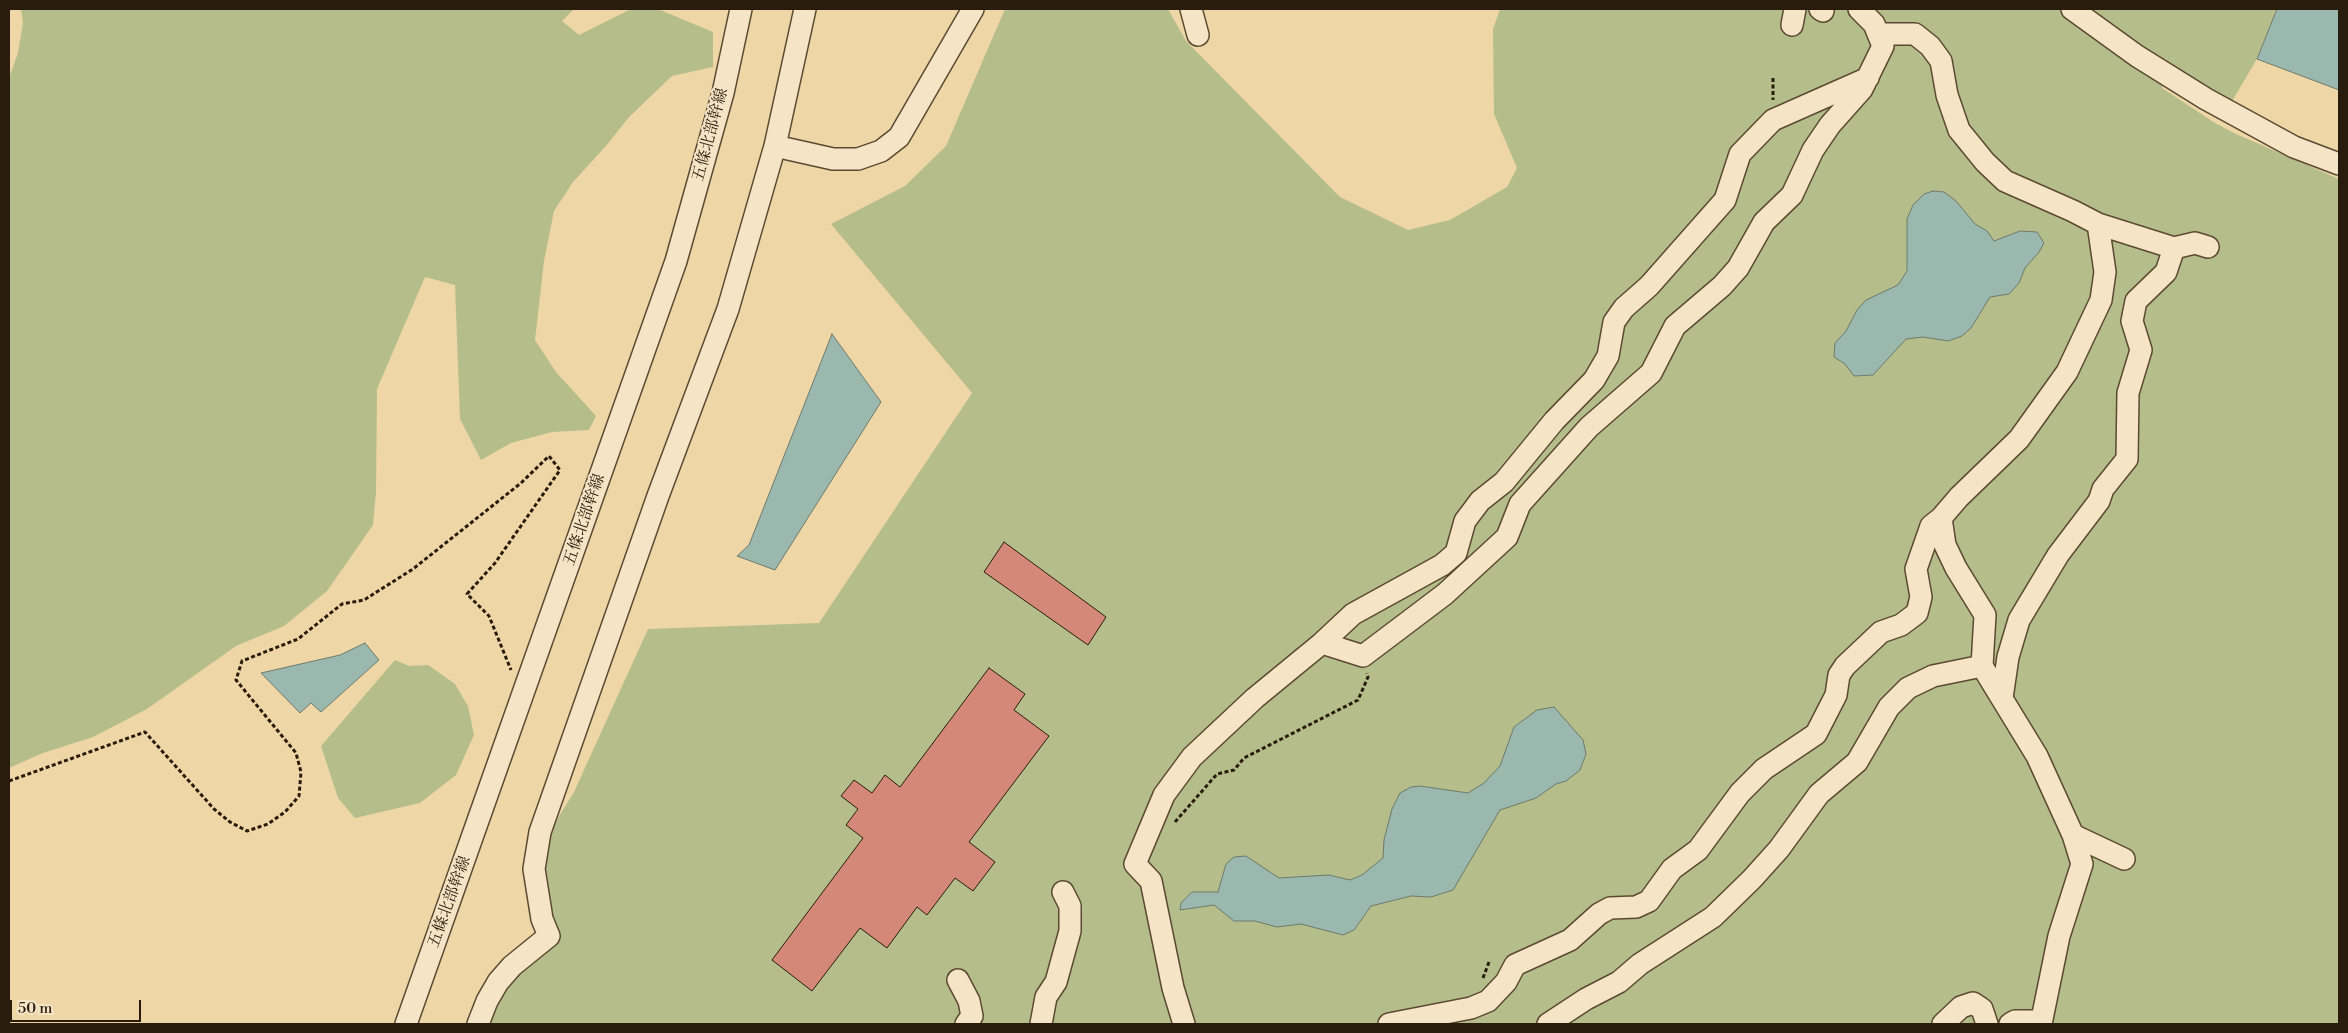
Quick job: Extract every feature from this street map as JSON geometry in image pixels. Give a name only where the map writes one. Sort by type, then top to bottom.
[{"type":"street","name":"五條北部幹線","points":[[406,1024],[676,260],[723,93],[741,9]]},
{"type":"street","points":[[478,1024],[487,1001],[498,982],[512,966],[550,936],[542,919],[534,868],[540,832],[658,496],[728,308],[776,146],[805,9]]},
{"type":"street","points":[[776,146],[833,159],[858,159],[881,151],[899,137],[974,9]]},
{"type":"street","points":[[1191,9],[1198,35]]},
{"type":"street","points":[[1322,643],[1363,656],[1445,594],[1507,537],[1520,504],[1589,426],[1651,372],[1675,326],[1722,286],[1738,268],[1764,222],[1792,195],[1813,150],[1830,125],[1862,89],[1884,46],[1874,24],[1859,9]]},
{"type":"street","points":[[2072,9],[2137,56],[2206,99],[2294,147],[2339,164]]},
{"type":"street","points":[[1878,34],[1915,34],[1930,46],[1941,61],[1947,95],[1958,130],[1985,162],[2005,181],[2098,224],[2174,248],[2195,243],[2208,247]]},
{"type":"street","points":[[1184,1024],[1173,988],[1152,881],[1135,864],[1164,795],[1192,757],[1255,698],[1322,643],[1353,614],[1442,565],[1456,553],[1466,521],[1480,501],[1504,482],[1554,421],[1594,380],[1608,356],[1614,322],[1624,308],[1649,286],[1725,200],[1740,154],[1773,120],[1868,78]]},
{"type":"street","points":[[1389,1024],[1471,1008],[1488,1001],[1506,982],[1515,965],[1570,940],[1599,914],[1610,908],[1636,907],[1649,900],[1672,868],[1698,850],[1740,792],[1764,769],[1816,734],[1833,703],[1839,675],[1844,666],[1881,632],[1901,625],[1917,613],[1921,597],[1916,569],[1931,526],[1942,518],[1959,497],[2019,439],[2067,372],[2101,300],[2105,272],[2098,224]]},
{"type":"street","points":[[2002,698],[2008,657],[2019,620],[2058,555],[2099,501],[2103,489],[2127,459],[2128,393],[2141,350],[2132,321],[2136,300],[2166,272],[2174,248]]},
{"type":"street","points":[[1942,518],[1945,545],[1956,568],[1985,615],[1982,666],[2037,756],[2073,835],[2082,864],[2059,936],[2040,1023],[2015,1021],[2010,1024]]},
{"type":"street","points":[[1548,1024],[1586,999],[1618,982],[1640,964],[1713,917],[1752,879],[1779,849],[1819,794],[1857,762],[1889,708],[1908,688],[1933,676],[1982,666]]},
{"type":"street","points":[[2073,835],[2124,859]]},
{"type":"street","points":[[1041,1024],[1046,997],[1056,982],[1070,931],[1070,906],[1063,892]]},
{"type":"street","points":[[958,980],[971,1009],[972,1016],[966,1024]]},
{"type":"street","points":[[1943,1024],[1961,1007],[1974,1003],[1982,1009],[1987,1024]]},
{"type":"path","points":[[9,780],[145,732],[214,809],[230,822],[247,831],[268,824],[285,812],[299,796],[301,772],[296,753],[236,680],[242,661],[298,639],[342,604],[364,600],[413,569],[521,483],[549,456],[560,470],[495,563],[467,594],[489,616],[511,672]]},
{"type":"path","points":[[1149,831],[1173,824],[1217,774],[1234,770],[1244,758],[1358,700],[1368,676],[1363,656]]},
{"type":"green space","points":[[21,9],[574,9],[562,21],[579,35],[631,9],[658,9],[713,32],[713,67],[672,76],[629,117],[606,146],[573,182],[554,211],[544,261],[535,340],[556,372],[596,416],[589,430],[552,432],[511,443],[481,460],[460,419],[455,285],[425,277],[377,389],[376,492],[373,525],[327,591],[284,626],[236,646],[147,709],[93,737],[43,753],[9,768],[9,78],[18,53],[23,23]]},
{"type":"green space","points":[[1005,9],[1168,9],[1186,41],[1340,197],[1408,230],[1450,220],[1507,187],[1517,168],[1494,114],[1493,29],[1500,9],[2277,9],[2257,59],[2232,101],[2171,65],[2162,88],[2215,123],[2234,133],[2339,179],[2339,1024],[475,1024],[535,943],[550,831],[574,792],[648,629],[819,623],[972,393],[831,224],[905,186],[946,146]]},
{"type":"green space","points":[[395,660],[409,666],[428,665],[455,684],[468,706],[474,735],[456,775],[420,803],[355,818],[338,798],[321,746]]},
{"type":"water","points":[[2277,9],[2339,9],[2339,90],[2257,59]]},
{"type":"water","points":[[1933,191],[1944,192],[1956,201],[1975,224],[1987,231],[1994,241],[2020,231],[2037,232],[2044,243],[2025,268],[2019,283],[2009,294],[1990,297],[1971,328],[1962,336],[1948,341],[1923,337],[1906,339],[1873,375],[1854,376],[1845,364],[1834,357],[1835,343],[1846,331],[1857,310],[1866,300],[1898,285],[1907,271],[1907,219],[1913,205],[1924,194]]},
{"type":"water","points":[[832,334],[881,402],[775,570],[737,556],[749,545]]},
{"type":"water","points":[[365,643],[379,660],[321,712],[311,703],[300,713],[261,673],[340,655]]},
{"type":"water","points":[[1554,707],[1583,740],[1586,754],[1580,770],[1566,781],[1556,784],[1536,798],[1500,810],[1453,890],[1431,897],[1411,896],[1371,906],[1354,930],[1343,935],[1301,924],[1277,927],[1255,921],[1234,921],[1214,905],[1180,910],[1181,903],[1192,892],[1218,892],[1226,864],[1234,857],[1246,856],[1279,878],[1329,875],[1350,880],[1362,875],[1383,858],[1384,840],[1392,809],[1400,793],[1411,787],[1420,786],[1468,793],[1484,783],[1500,766],[1514,727],[1537,710]]},
{"type":"building","points":[[1004,542],[1106,617],[1088,645],[984,572]]},
{"type":"building","points":[[989,668],[1025,694],[1014,710],[1049,736],[969,842],[995,862],[973,891],[955,878],[927,915],[917,907],[887,948],[860,928],[812,991],[772,960],[863,838],[846,825],[858,809],[841,796],[854,780],[872,793],[885,775],[900,787]]}]
